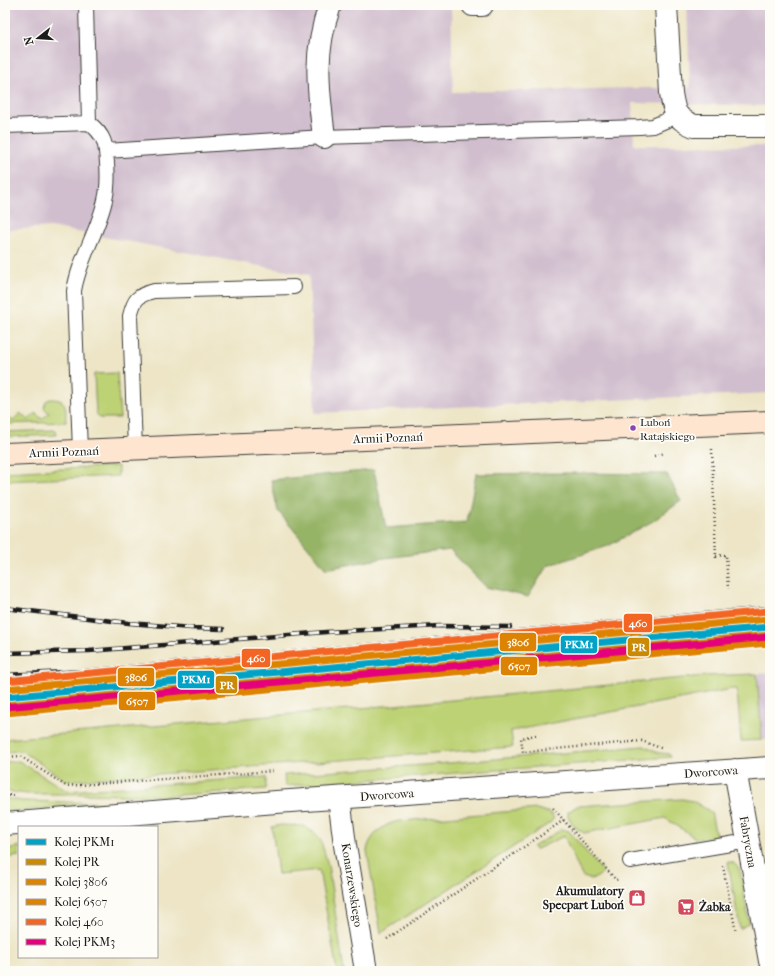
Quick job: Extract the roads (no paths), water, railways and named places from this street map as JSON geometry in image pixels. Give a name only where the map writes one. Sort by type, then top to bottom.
[{"type":"main road","name":"Armii Poznań","points":[[5,454],[770,422]]},
{"type":"street","points":[[473,5],[482,5]]},
{"type":"street","points":[[666,5],[673,107],[677,116],[684,122],[694,126],[770,126]]},
{"type":"street","points":[[324,137],[318,88],[318,60],[326,8]]},
{"type":"street","name":"Dworcowa","points":[[5,824],[339,798],[770,768]]},
{"type":"street","name":"Fabryczna","points":[[735,770],[770,961]]},
{"type":"street","name":"Konarzewskiego","points":[[339,798],[345,845],[366,971]]},
{"type":"lane","points":[[86,5],[90,123]]},
{"type":"lane","points":[[106,151],[324,137],[640,127],[653,126],[677,116]]},
{"type":"lane","points":[[5,126],[90,123],[97,129],[104,139],[108,178],[105,200],[77,274],[74,290],[80,451]]},
{"type":"lane","points":[[135,448],[130,316],[132,307],[138,298],[145,293],[154,291],[294,287]]},
{"type":"lane","points":[[630,861],[748,841]]},
{"type":"railway","points":[[5,608],[129,623],[223,629]]},
{"type":"railway","points":[[5,675],[85,671],[770,608]]},
{"type":"railway","points":[[5,653],[89,651],[326,632],[440,626],[510,627]]},
{"type":"rail line","name":"460","points":[[5,681],[769,611]]},
{"type":"rail line","name":"3806","points":[[5,689],[769,619]]},
{"type":"rail line","name":"PKM1","points":[[5,697],[770,627]]},
{"type":"rail line","name":"PR","points":[[6,705],[770,635]]},
{"type":"rail line","name":"PKM3","points":[[5,707],[769,637]]},
{"type":"rail line","name":"6507","points":[[6,713],[770,643]]},
{"type":"place","name":"Luboń Ratajskiego","points":[[633,428]]},
{"type":"place","name":"Akumulatory Specpart Luboń","points":[[637,898]]},
{"type":"place","name":"Żabka","points":[[686,907]]}]
